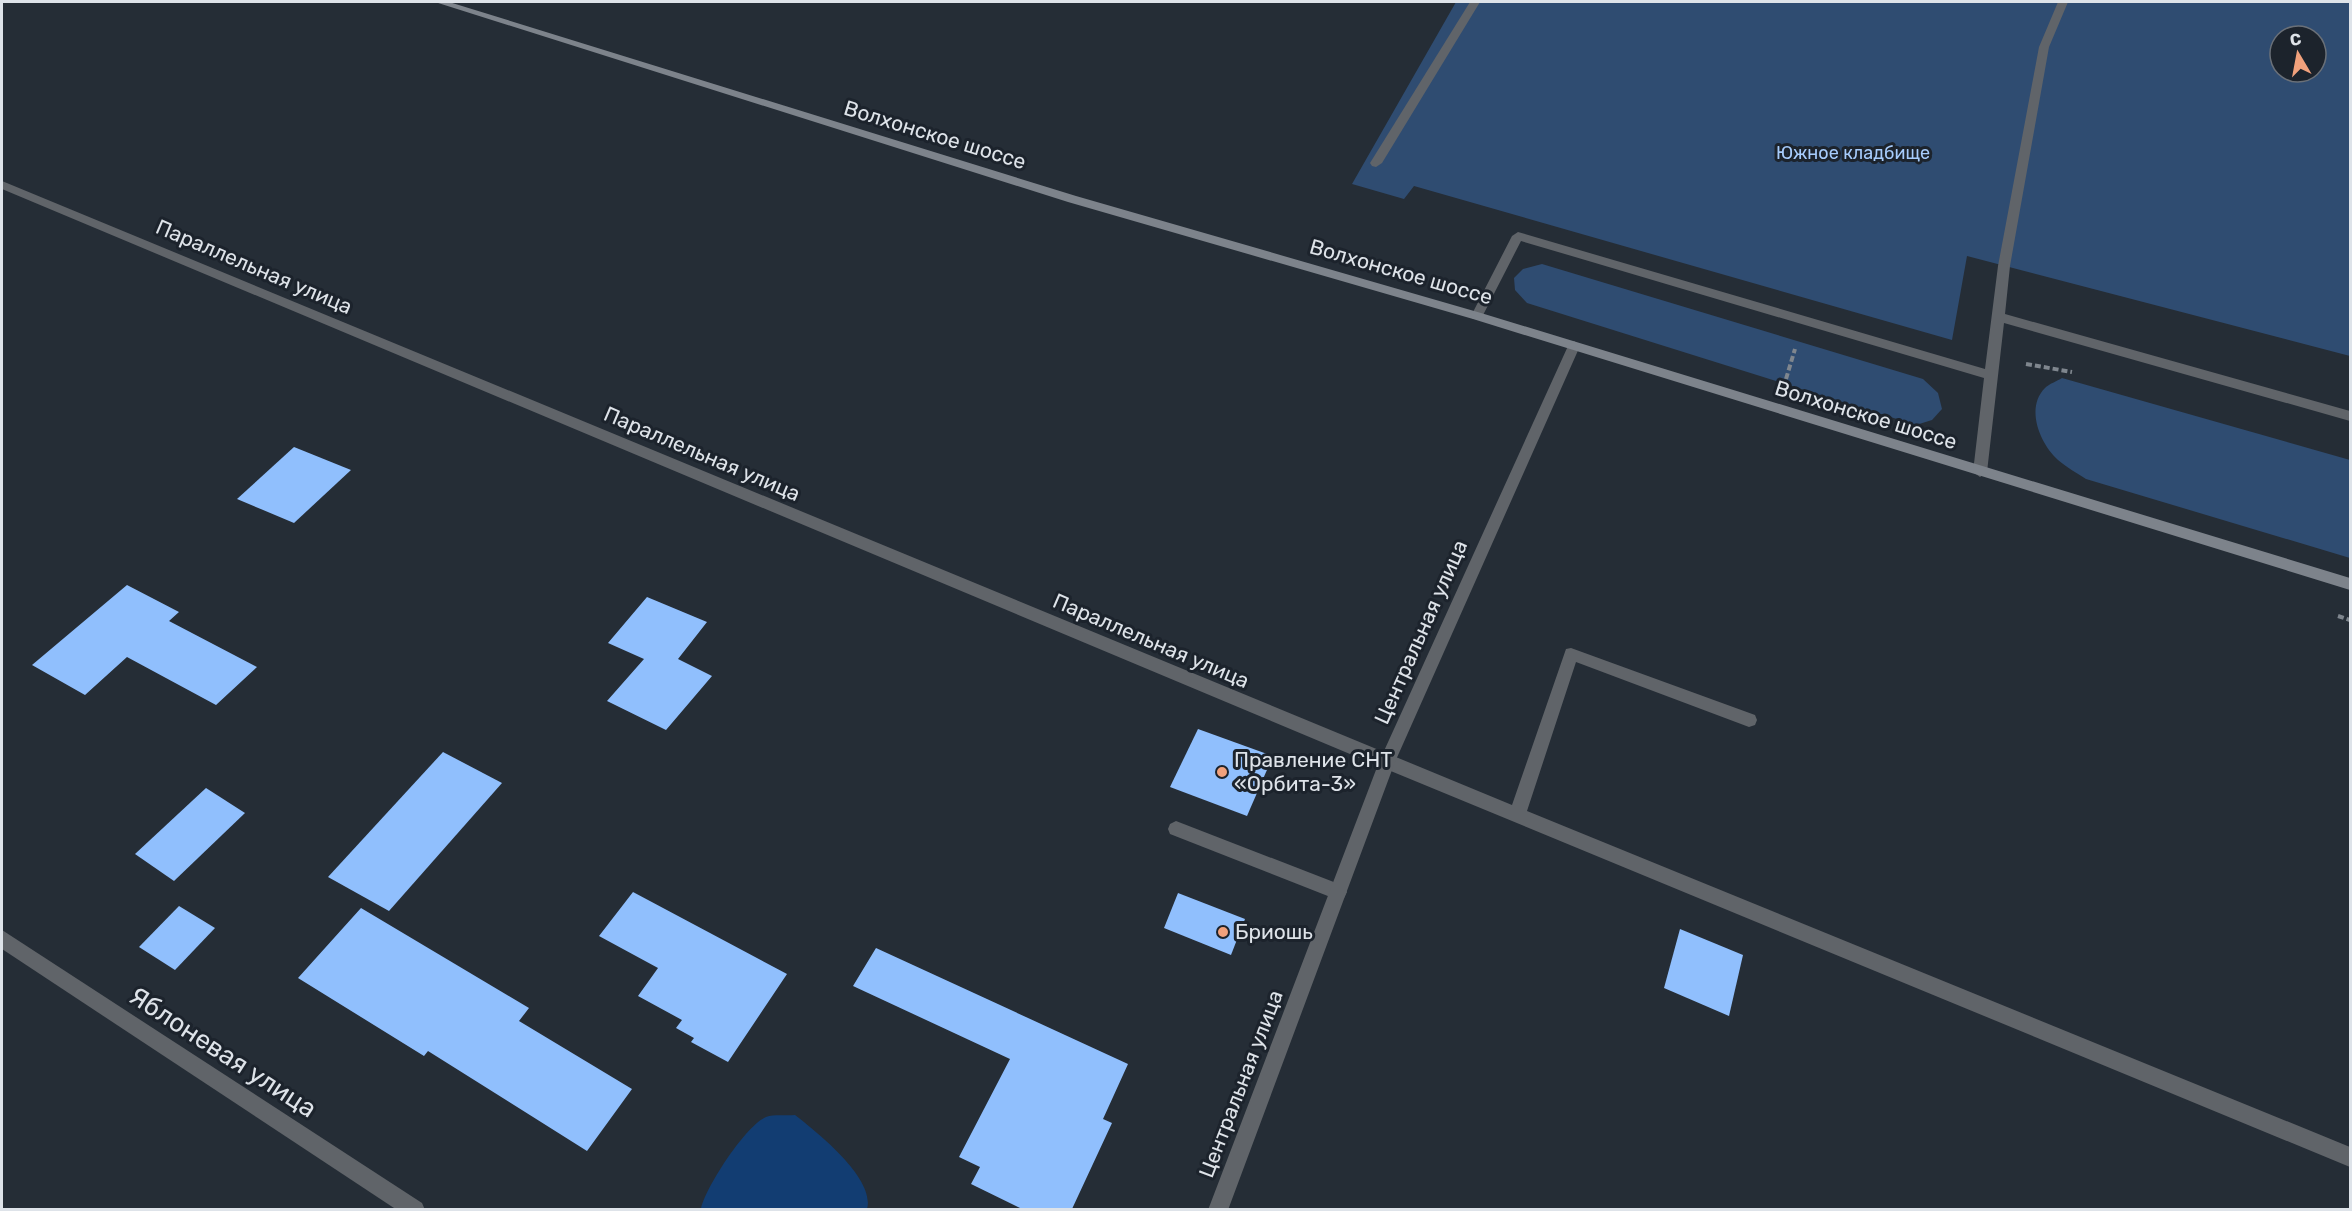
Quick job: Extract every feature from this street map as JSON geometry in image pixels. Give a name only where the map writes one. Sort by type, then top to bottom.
[{"type":"main road","name":"Волхонское шоссе","points":[[440,2],[1072,199],[1477,315],[1980,472],[2350,584]]},
{"type":"street","points":[[1376,163],[1475,2]]},
{"type":"street","points":[[1980,472],[2004,266],[2044,47],[2063,2]]},
{"type":"street","name":"Параллельная улица","points":[[2,185],[1387,762],[2350,1156]]},
{"type":"street","points":[[1477,315],[1518,236],[1991,375]]},
{"type":"street","points":[[1998,317],[2350,416]]},
{"type":"street","name":"Центральная улица","points":[[1218,1209],[1387,762],[1574,346]]},
{"type":"street","points":[[1516,815],[1571,654],[1749,720]]},
{"type":"street","points":[[1176,829],[1338,892]]},
{"type":"street","name":"Яблоневая улица","points":[[2,939],[415,1209]]},
{"type":"path","points":[[1784,382],[1796,345]]},
{"type":"green space","name":"Южное кладбище","points":[[1456,2],[2350,2],[2350,356],[1967,256],[1952,340],[1414,186],[1404,199],[1352,184]]},
{"type":"green space","points":[[1542,264],[1923,379],[1938,393],[1942,409],[1932,420],[1916,425],[1527,303],[1515,290],[1514,278],[1523,269]]},
{"type":"green space","points":[[2062,378],[2350,460],[2350,558],[2086,479],[2061,463],[2051,453],[2037,426],[2036,405],[2039,396],[2047,387]]},
{"type":"shaded area","points":[[795,1115],[830,1144],[854,1171],[863,1184],[867,1197],[867,1209],[701,1209],[710,1187],[727,1158],[758,1122],[766,1117]]},
{"type":"building","points":[[294,447],[351,470],[294,523],[237,499]]},
{"type":"building","points":[[127,585],[179,612],[169,621],[257,667],[216,705],[127,657],[85,695],[32,665]]},
{"type":"building","points":[[647,597],[707,622],[678,659],[712,676],[666,730],[607,701],[644,659],[608,643]]},
{"type":"building","name":"Правление СНТ «Орбита-3»","points":[[1198,729],[1273,756],[1247,816],[1170,787]]},
{"type":"building","points":[[443,752],[502,783],[389,911],[328,877]]},
{"type":"building","points":[[206,788],[245,813],[174,881],[135,854]]},
{"type":"building","points":[[633,892],[787,974],[728,1062],[691,1042],[694,1038],[676,1028],[682,1020],[638,996],[658,968],[599,936]]},
{"type":"building","points":[[1178,893],[1245,919],[1231,955],[1164,928]]},
{"type":"building","points":[[179,906],[215,928],[175,970],[139,947]]},
{"type":"building","points":[[361,908],[529,1008],[519,1021],[632,1089],[587,1151],[428,1051],[424,1056],[298,978]]},
{"type":"building","points":[[1680,929],[1743,955],[1729,1016],[1664,988]]},
{"type":"building","points":[[876,948],[1128,1064],[1103,1119],[1112,1123],[1072,1209],[1022,1209],[971,1184],[980,1167],[959,1157],[1010,1059],[853,986]]},
{"type":"place","name":"Правление СНТ «Орбита-3»","points":[[1222,772]]},
{"type":"place","name":"Бриошь","points":[[1223,932]]}]
